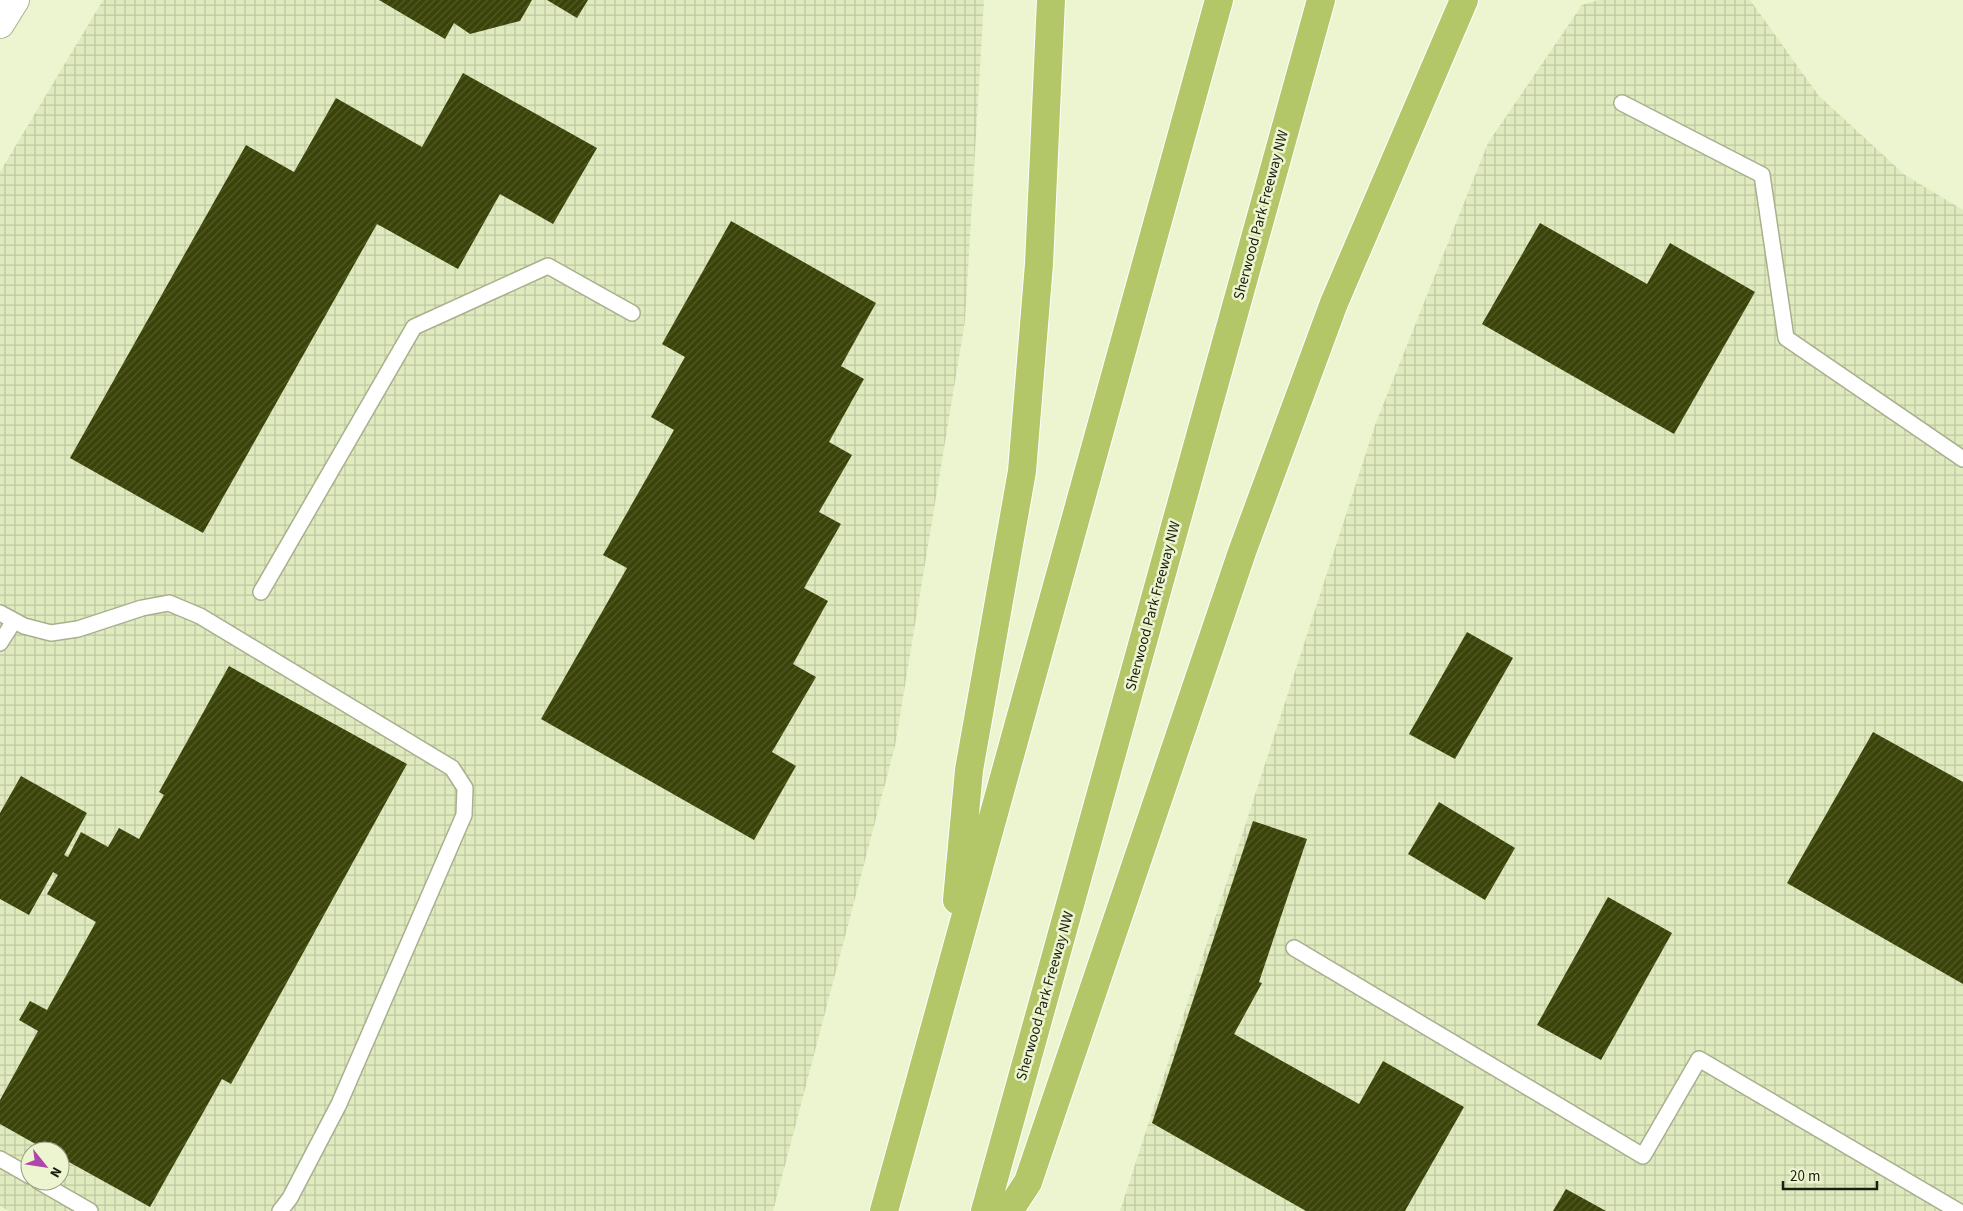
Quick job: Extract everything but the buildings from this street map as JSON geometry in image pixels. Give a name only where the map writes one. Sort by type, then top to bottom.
[{"type":"highway","points":[[951,968],[969,770],[1022,471],[1039,264],[1051,0]]},
{"type":"highway","points":[[884,1211],[1219,0]]},
{"type":"highway","name":"Sherwood Park Freeway NW","points":[[985,1211],[1320,0]]},
{"type":"highway","points":[[1009,1211],[1028,1182],[1242,552],[1327,322],[1464,0]]},
{"type":"highway","points":[[1447,38],[1478,0]]},
{"type":"street","points":[[0,24],[14,0]]},
{"type":"lane","points":[[1622,103],[1762,175],[1786,338],[1961,454]]},
{"type":"lane","points":[[261,592],[414,327],[548,266],[632,313]]},
{"type":"lane","points":[[0,613],[24,626],[50,633],[78,629],[142,608],[169,603],[200,616],[452,768],[465,788],[464,815],[339,1104],[290,1198],[280,1211]]},
{"type":"lane","points":[[0,644],[14,621]]},
{"type":"lane","points":[[1294,948],[1643,1156],[1699,1059],[1958,1211]]},
{"type":"lane","points":[[0,1159],[20,1170]]},
{"type":"lane","points":[[55,1191],[90,1211]]},
{"type":"shaded area","points":[[103,0],[984,0],[965,321],[895,746],[773,1211],[9,1211],[0,1206],[0,172]]},
{"type":"shaded area","points":[[1598,0],[1750,0],[1819,96],[1905,175],[1963,210],[1963,1211],[1120,1211],[1375,425],[1488,143],[1582,5]]}]
